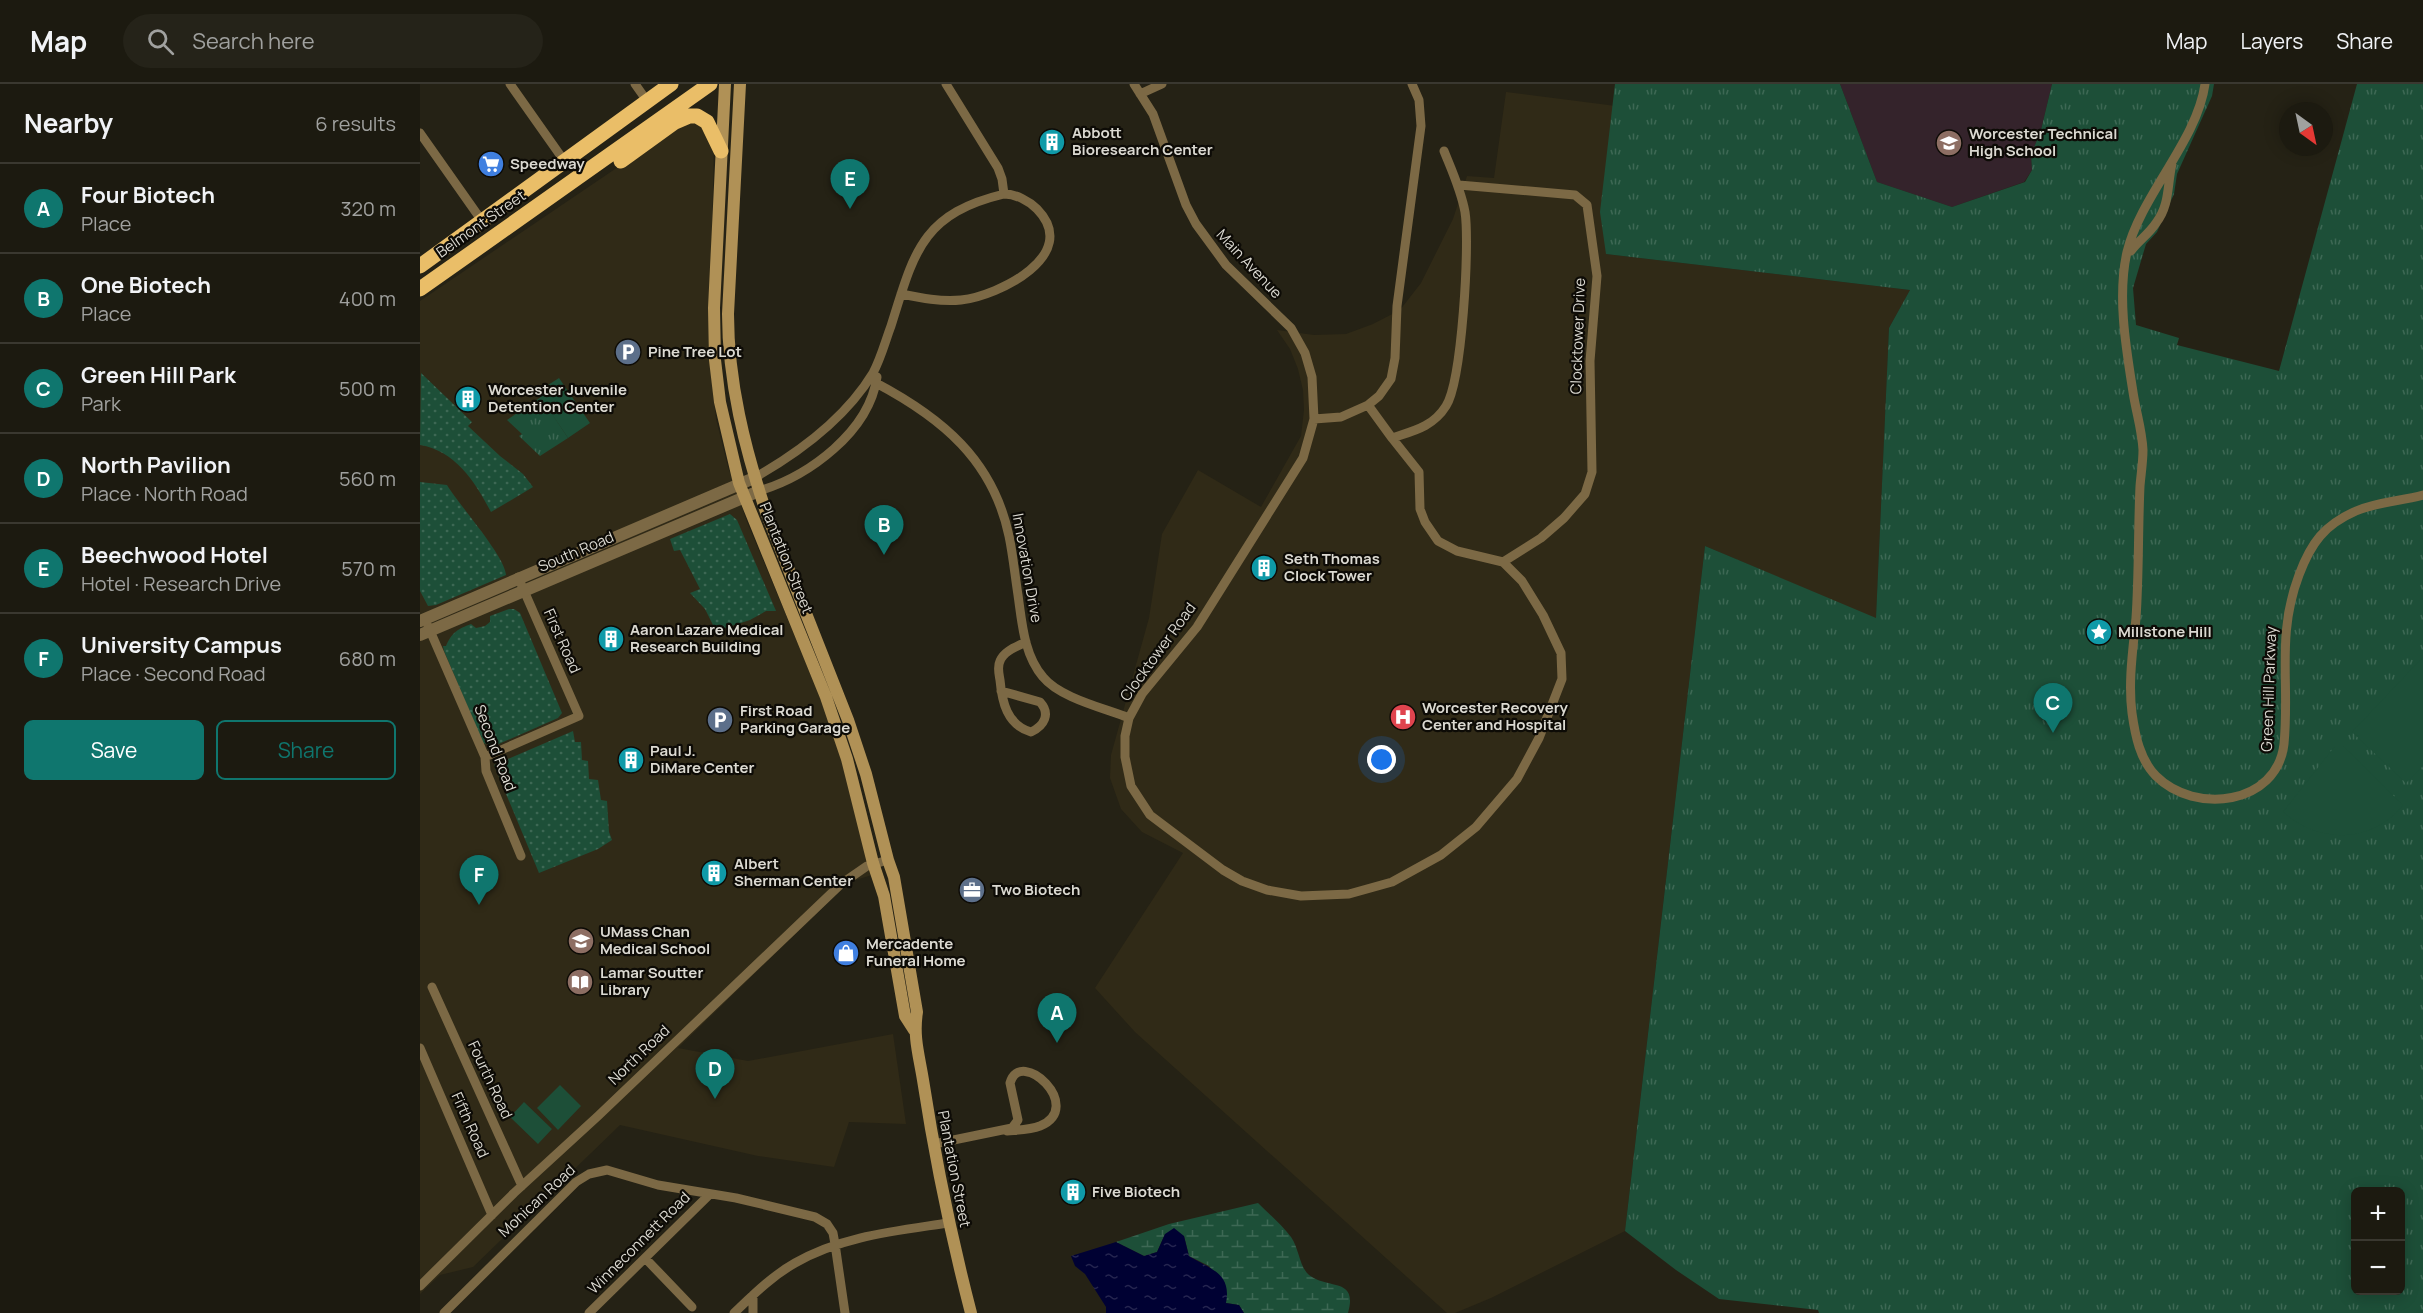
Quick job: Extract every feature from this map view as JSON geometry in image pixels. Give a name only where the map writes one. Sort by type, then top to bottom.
[{"type":"highway","name":"Belmont Street","points":[[420,266],[671,84]]},
{"type":"highway","name":"Belmont Street","points":[[420,290],[710,84]]},
{"type":"highway","points":[[538,206],[562,202],[667,128],[689,116],[698,116],[707,122],[721,151]]},
{"type":"main road","name":"Plantation Street","points":[[725,84],[714,308],[715,360],[724,423],[739,483],[829,703],[850,770],[873,864],[884,896],[905,1016],[914,1030]]},
{"type":"main road","name":"Plantation Street","points":[[740,84],[728,320],[740,423],[754,478],[867,774],[894,877],[917,1012],[914,1030],[948,1223],[970,1313]]},
{"type":"street","points":[[510,84],[565,162]]},
{"type":"street","points":[[635,84],[647,101]]},
{"type":"street","points":[[946,84],[998,168],[1004,194]]},
{"type":"street","name":"Main Avenue","points":[[1134,84],[1153,114],[1186,205],[1201,232],[1231,271],[1285,321],[1297,336],[1312,377],[1314,419]]},
{"type":"street","points":[[1140,94],[1162,84]]},
{"type":"street","points":[[1314,419],[1341,417],[1368,405],[1379,396],[1391,379],[1395,358],[1397,306],[1421,126],[1419,100],[1412,84]]},
{"type":"street","points":[[2126,260],[2142,218],[2197,114],[2205,84]]},
{"type":"street","points":[[420,133],[482,221]]},
{"type":"street","points":[[2126,260],[2139,241],[2154,227],[2164,210],[2168,197],[2171,168],[2178,148]]},
{"type":"street","points":[[1392,438],[1424,427],[1441,412],[1450,399],[1456,376],[1463,299],[1465,211],[1459,185],[1443,151]]},
{"type":"street","name":"Clocktower Drive","points":[[1459,185],[1575,195],[1587,205],[1597,276],[1590,361],[1592,472],[1585,494],[1564,518],[1541,538],[1503,562]]},
{"type":"street","points":[[759,491],[792,478],[828,454],[858,420],[876,383],[881,357],[901,294],[916,252],[932,231],[965,206],[1004,194],[1010,194],[1032,204],[1044,218],[1049,232],[1049,245],[1044,257],[1037,265],[1008,285],[976,297],[960,300],[938,300],[901,294]]},
{"type":"street","name":"Green Hill Parkway","points":[[2126,260],[2123,287],[2124,315],[2143,449],[2139,573],[2131,690],[2134,726],[2145,760],[2154,774],[2168,786],[2206,801],[2235,797],[2266,780],[2278,765],[2282,755],[2285,726],[2286,621],[2296,583],[2315,541],[2331,526],[2356,511],[2423,495]]},
{"type":"street","points":[[754,478],[795,453],[820,434],[861,390],[881,357]]},
{"type":"street","name":"Innovation Drive","points":[[876,383],[900,395],[942,425],[965,447],[987,478],[999,504],[1009,536],[1026,642],[1036,669],[1049,683],[1075,697],[1129,718]]},
{"type":"street","points":[[1368,405],[1419,472],[1419,509],[1438,541],[1457,551],[1503,562]]},
{"type":"street","name":"Clocktower Road","points":[[1314,419],[1302,458],[1266,517],[1197,627],[1147,686],[1129,718],[1125,757],[1128,777],[1135,794],[1156,820],[1223,870],[1242,881],[1267,890],[1301,896],[1349,894],[1392,882],[1441,855],[1476,827],[1517,779],[1530,757],[1558,689],[1563,664],[1556,640],[1529,591],[1503,562]]},
{"type":"street","name":"South Road","points":[[422,620],[754,478]]},
{"type":"street","name":"South Road","points":[[425,633],[759,491]]},
{"type":"street","name":"First Road","points":[[485,757],[579,716],[518,577]]},
{"type":"street","name":"Second Road","points":[[422,620],[425,633],[485,757],[486,771],[521,856]]},
{"type":"street","points":[[1001,691],[1040,702],[1046,711],[1041,726],[1031,732],[1014,721],[1004,708],[1001,691],[1000,660],[1011,649],[1026,642]]},
{"type":"street","name":"North Road","points":[[420,1286],[522,1186],[841,884],[873,864],[888,860]]},
{"type":"street","name":"Fourth Road","points":[[432,987],[522,1186]]},
{"type":"street","name":"Fifth Road","points":[[420,1048],[492,1215]]},
{"type":"street","points":[[934,1144],[1042,1125],[1053,1114],[1056,1105],[1053,1092],[1036,1075],[1023,1071],[1013,1076],[1010,1083],[1018,1120],[1007,1131]]},
{"type":"street","name":"Mohican Road","points":[[444,1313],[576,1182],[589,1174],[607,1170],[658,1185],[736,1198],[815,1217],[827,1224],[836,1244]]},
{"type":"street","name":"Winneconnett Road","points":[[589,1313],[709,1195]]},
{"type":"street","points":[[734,1313],[753,1295],[795,1263],[836,1244],[864,1236],[948,1223]]},
{"type":"street","points":[[836,1244],[845,1313]]},
{"type":"street","points":[[645,1258],[692,1307]]},
{"type":"street","points":[[753,1295],[753,1313]]},
{"type":"shaded area","name":"Worcester Technical High School","points":[[1840,84],[2052,84],[2041,130],[2031,155],[2032,170],[2024,182],[1952,207],[1877,182]]},
{"type":"shaded area","name":"Worcester Recovery Center and Hospital","points":[[1506,92],[1616,106],[1606,254],[1910,290],[1889,328],[1876,619],[1705,546],[1625,1231],[1491,1298],[1455,1313],[1447,1313],[1135,1032],[1095,988],[1183,853],[1142,832],[1121,809],[1110,778],[1111,755],[1149,618],[1162,534],[1198,470],[1261,507],[1301,436],[1304,410],[1303,390],[1298,369],[1290,349],[1277,330],[1314,335],[1346,334],[1373,324],[1400,310],[1421,283],[1453,219],[1467,176],[1494,178]]},
{"type":"shaded area","points":[[683,123],[700,124],[714,145],[709,354],[716,419],[728,467],[747,522],[839,748],[872,875],[849,882],[678,1048],[748,1061],[893,1034],[906,1124],[849,1122],[834,1167],[758,1156],[620,1125],[473,1267],[440,1275],[420,1294],[420,301]]},
{"type":"green space","points":[[1615,84],[1840,84],[1877,182],[1952,207],[2025,182],[2032,170],[2031,155],[2041,130],[2052,84],[2214,84],[2212,96],[2177,174],[2174,194],[2157,232],[2146,244],[2133,288],[2136,325],[2179,338],[2177,345],[2279,371],[2357,84],[2423,84],[2423,1313],[1819,1313],[1818,1310],[1719,1299],[1625,1231],[1705,546],[1876,618],[1889,328],[1910,290],[1606,254],[1600,212]]},
{"type":"green space","points":[[421,373],[472,422],[468,426],[523,474],[533,487],[491,512],[471,479],[454,461],[433,448],[420,445]]},
{"type":"green space","points":[[559,378],[590,423],[568,438],[537,392]]},
{"type":"green space","points":[[541,397],[568,438],[540,456],[519,436],[522,434],[507,420]]},
{"type":"green space","points":[[420,482],[447,485],[490,543],[504,566],[506,575],[436,605],[428,606],[420,591]]},
{"type":"green space","points":[[730,514],[737,520],[776,611],[766,611],[750,620],[716,631],[705,609],[690,593],[700,589],[680,550],[674,551],[670,539]]},
{"type":"green space","points":[[509,609],[520,613],[562,713],[558,718],[494,746],[483,743],[443,646],[446,646],[459,629],[471,624],[476,628],[485,626],[490,622],[490,616]]},
{"type":"green space","points":[[2423,657],[2423,766],[2406,783],[2352,732]]},
{"type":"green space","points":[[573,731],[575,742],[581,742],[582,760],[588,761],[589,779],[598,780],[601,800],[607,801],[609,832],[612,840],[598,849],[539,873],[494,765]]},
{"type":"green space","points":[[2335,746],[2343,746],[2403,805],[2390,818],[2361,833],[2329,834],[2313,830],[2283,812]]},
{"type":"green space","points":[[560,1085],[581,1106],[558,1130],[537,1108]]},
{"type":"green space","points":[[524,1102],[552,1129],[538,1144],[510,1117]]},
{"type":"green space","points":[[1258,1203],[1291,1237],[1303,1267],[1309,1275],[1345,1289],[1349,1294],[1350,1302],[1348,1313],[1244,1313],[1239,1305],[1226,1303],[1226,1287],[1209,1266],[1189,1256],[1184,1236],[1165,1234],[1157,1252],[1144,1256],[1116,1242],[1169,1224]]},
{"type":"water","points":[[1174,1228],[1184,1236],[1189,1256],[1218,1273],[1222,1278],[1226,1285],[1226,1303],[1239,1305],[1244,1313],[1106,1313],[1106,1307],[1085,1274],[1075,1266],[1071,1256],[1116,1242],[1144,1256],[1157,1252],[1165,1234]]},
{"type":"place","name":"Abbott Bioresearch Center","points":[[1052,142]]},
{"type":"place","name":"Worcester Technical High School","points":[[1949,143]]},
{"type":"place","name":"Speedway","points":[[491,164]]},
{"type":"place","name":"Beechwood Hotel","points":[[850,209]]},
{"type":"place","name":"Pine Tree Lot","points":[[628,352]]},
{"type":"place","name":"Worcester Juvenile Detention Center","points":[[468,399]]},
{"type":"place","name":"One Biotech","points":[[884,555]]},
{"type":"place","name":"Seth Thomas Clock Tower","points":[[1264,568]]},
{"type":"place","name":"Millstone Hill","points":[[2099,632]]},
{"type":"place","name":"Aaron Lazare Medical Research Building","points":[[611,639]]},
{"type":"place","name":"Worcester Recovery Center and Hospital","points":[[1403,717]]},
{"type":"place","name":"First Road Parking Garage","points":[[720,720]]},
{"type":"place","name":"Green Hill Park","points":[[2053,733]]},
{"type":"place","name":"Paul J. DiMare Center","points":[[631,760]]},
{"type":"place","name":"Albert Sherman Center","points":[[714,873]]},
{"type":"place","name":"Two Biotech","points":[[972,890]]},
{"type":"place","name":"University Campus","points":[[479,905]]},
{"type":"place","name":"UMass Chan Medical School","points":[[581,941]]},
{"type":"place","name":"Mercadente Funeral Home","points":[[846,953]]},
{"type":"place","name":"Lamar Soutter Library","points":[[580,982]]},
{"type":"place","name":"Four Biotech","points":[[1057,1043]]},
{"type":"place","name":"North Pavilion","points":[[715,1099]]},
{"type":"place","name":"Five Biotech","points":[[1073,1192]]}]
